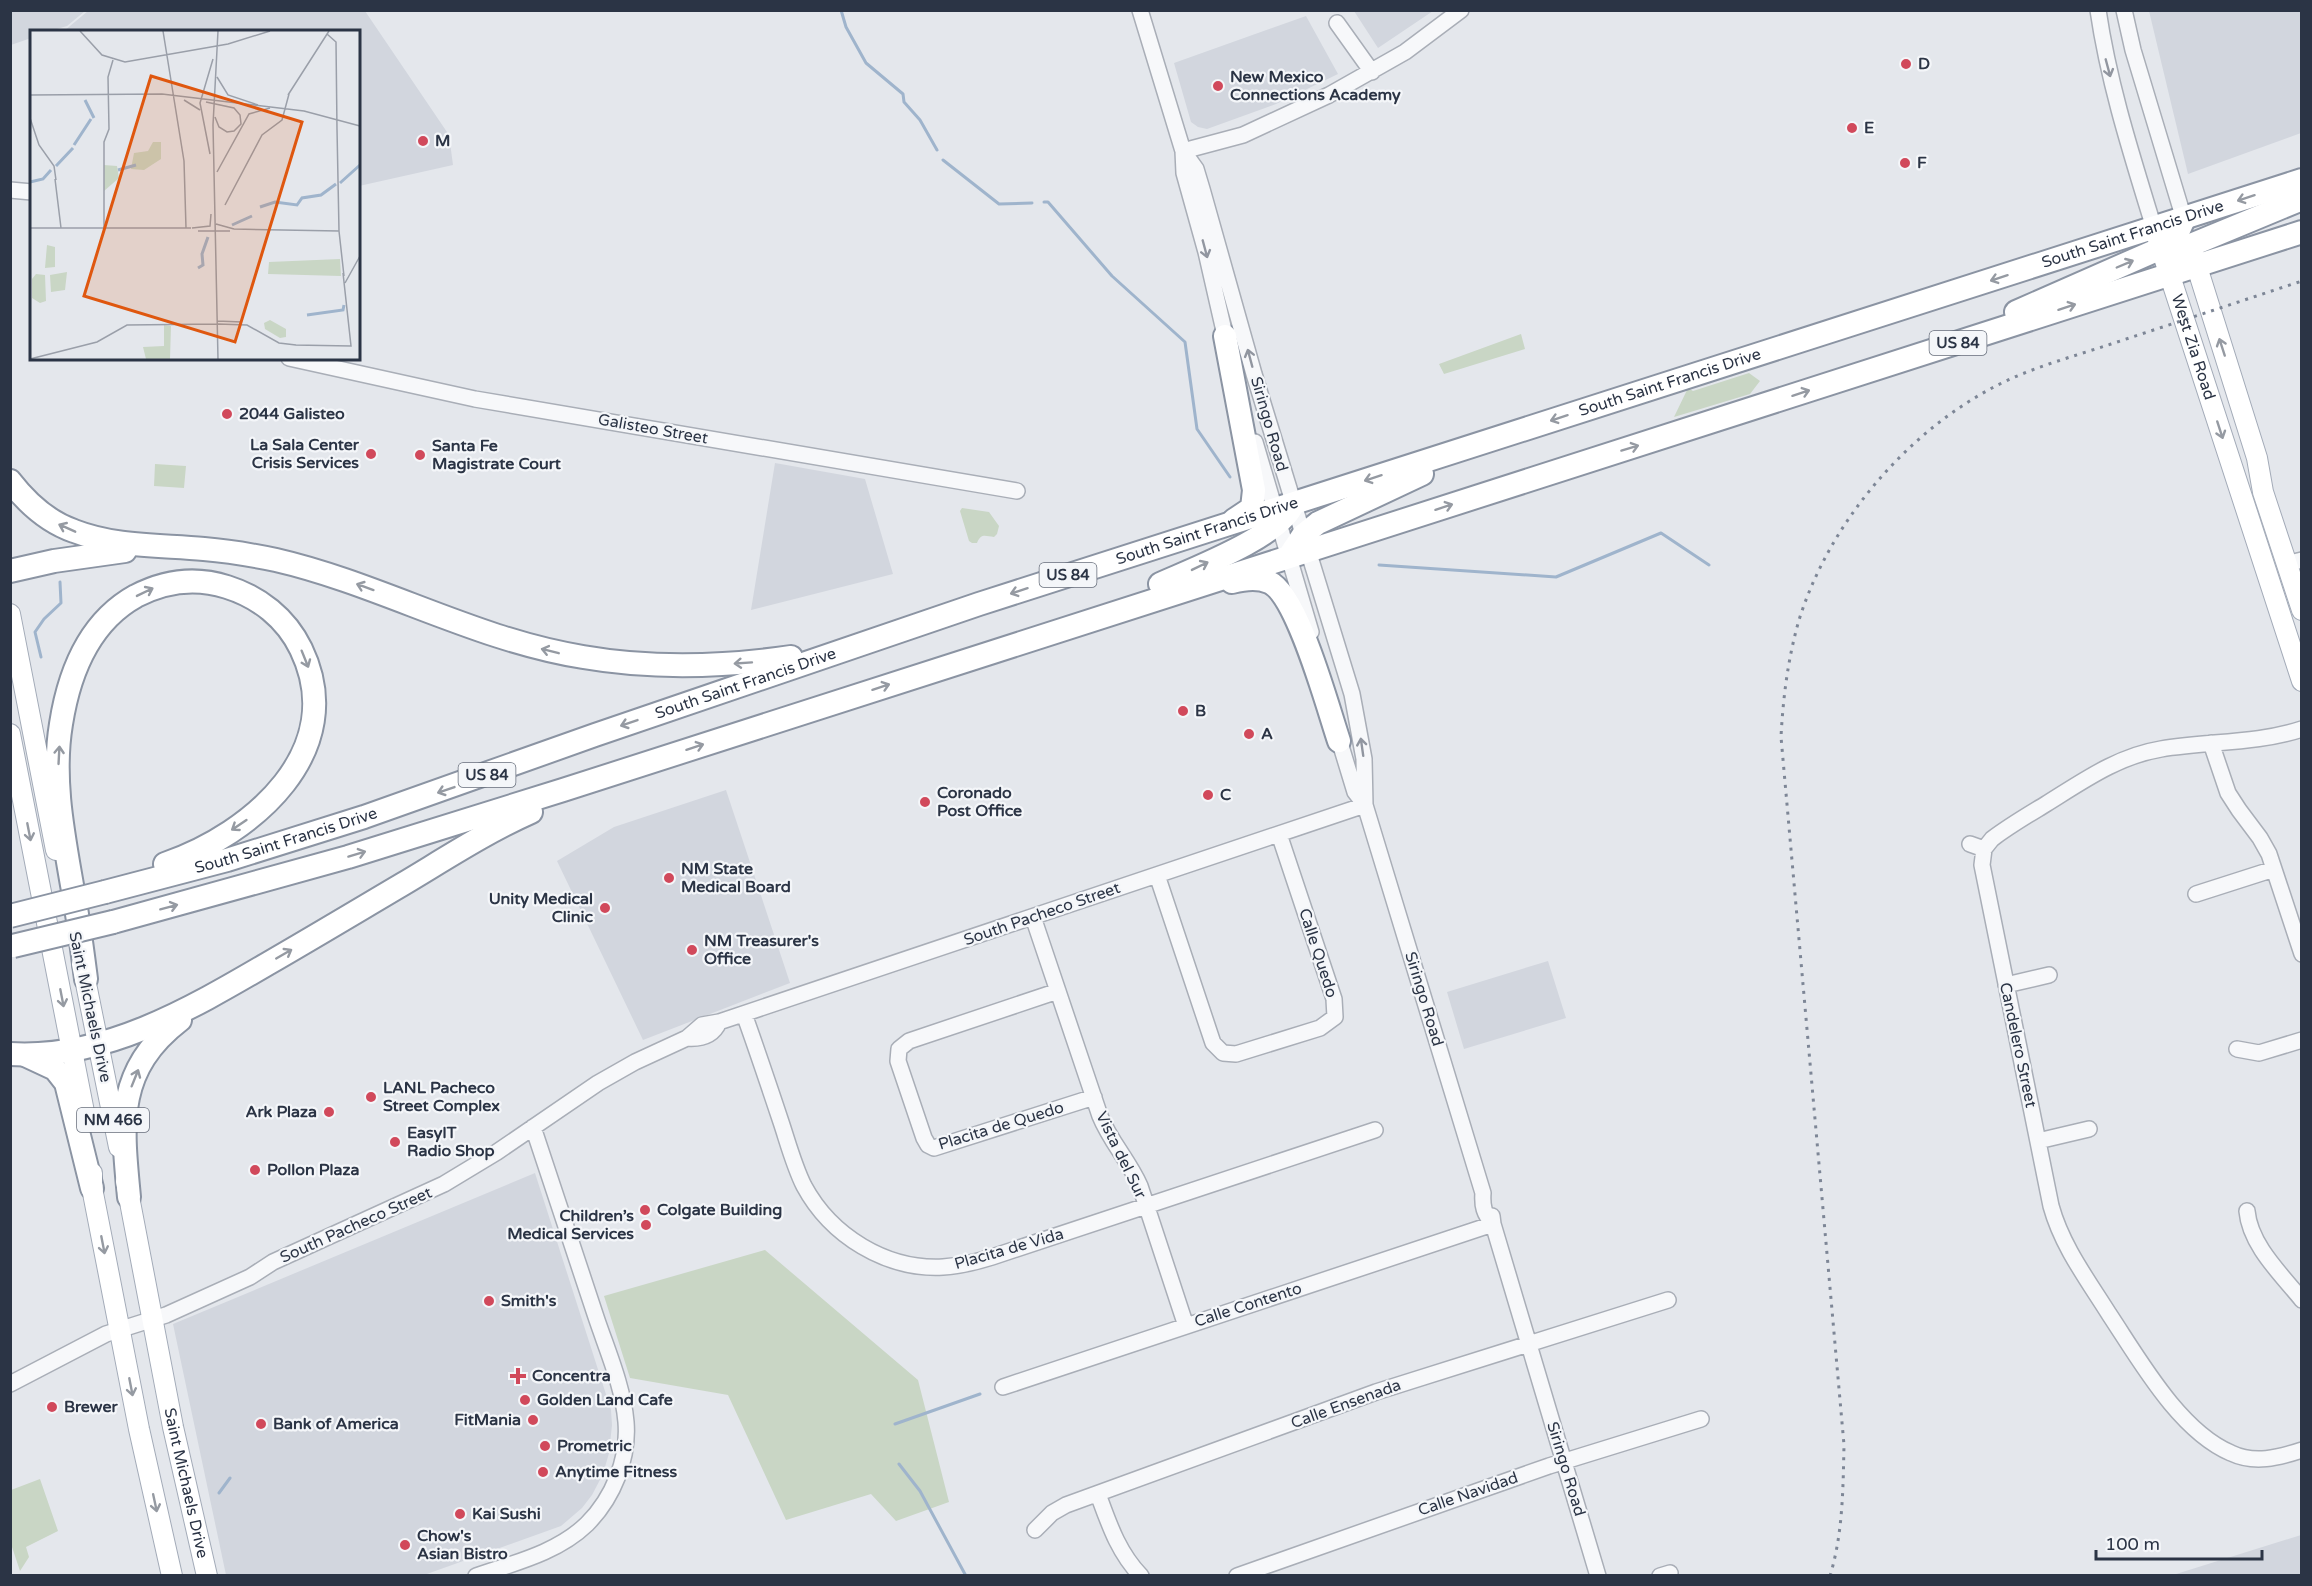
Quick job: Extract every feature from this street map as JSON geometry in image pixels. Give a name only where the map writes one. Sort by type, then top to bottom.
[{"type":"highway","name":"South Saint Francis Drive","points":[[2184,219],[2301,180]]},
{"type":"highway","points":[[2193,256],[2301,199]]},
{"type":"highway","points":[[1939,349],[2050,295],[2158,238],[2179,230],[2184,219]]},
{"type":"highway","name":"South Saint Francis Drive","points":[[12,946],[348,857],[1051,633],[1300,547],[1696,428],[2170,275],[2193,256],[2301,232]]},
{"type":"highway","name":"South Saint Francis Drive","points":[[10,916],[104,889],[227,860],[364,818],[863,642],[1230,523],[1282,512],[1491,440],[1695,374],[2158,238]]},
{"type":"highway","points":[[1225,336],[1254,490],[1252,508],[1230,523]]},
{"type":"highway","points":[[1300,547],[1318,523],[1491,440]]},
{"type":"highway","points":[[10,481],[44,515],[73,531],[107,541],[241,553],[307,568],[498,636],[551,652],[653,665],[718,664],[794,656],[863,642]]},
{"type":"highway","points":[[1051,633],[1183,574],[1260,536],[1282,512]]},
{"type":"highway","points":[[10,571],[87,555],[165,547]]},
{"type":"highway","points":[[1146,602],[1242,580],[1253,579],[1269,582],[1284,595],[1302,631],[1339,741]]},
{"type":"highway","points":[[86,979],[59,802],[60,727],[65,697],[76,666],[84,648],[105,618],[145,591],[174,582],[191,581],[216,583],[243,592],[264,604],[284,622],[306,660],[314,694],[314,705],[311,732],[304,753],[272,800],[232,830],[196,852],[104,889]]},
{"type":"highway","points":[[17,1054],[71,1049],[143,1029],[234,983],[510,822],[640,765]]},
{"type":"highway","points":[[129,1197],[123,1138],[125,1111],[128,1094],[141,1063],[171,1027],[234,983]]},
{"type":"highway","points":[[17,1054],[55,1069],[66,1083],[92,1188]]},
{"type":"main road","name":"West Zia Road","points":[[2184,219],[2193,256],[2257,458],[2263,492],[2294,562],[2301,610]]},
{"type":"main road","name":"West Zia Road","points":[[2158,238],[2301,681]]},
{"type":"main road","points":[[2235,476],[2249,494],[2270,550],[2294,562]]},
{"type":"main road","points":[[2266,570],[2283,592],[2301,637]]},
{"type":"main road","name":"Saint Michaels Drive","points":[[10,614],[63,890],[86,979],[99,1043],[173,1427],[207,1575]]},
{"type":"main road","name":"Saint Michaels Drive","points":[[10,734],[90,1146],[92,1188],[172,1575]]},
{"type":"street","name":"Siringo Road","points":[[1140,10],[1183,151],[1184,173],[1206,252],[1225,336],[1282,512],[1300,547],[1352,694],[1364,759],[1365,805],[1483,1193],[1482,1203],[1486,1216],[1493,1224],[1598,1575]]},
{"type":"street","points":[[1183,151],[1243,135],[1329,95],[1372,72],[1424,38],[1461,10]]},
{"type":"street","name":"West Zia Road","points":[[2098,10],[2105,56],[2118,108],[2158,238]]},
{"type":"street","points":[[2114,10],[2145,119],[2172,175]]},
{"type":"street","name":"West Zia Road","points":[[2124,10],[2133,50],[2184,219]]},
{"type":"street","points":[[1337,23],[1372,72]]},
{"type":"street","name":"Siringo Road","points":[[1183,151],[1196,169],[1202,189],[1282,512],[1300,547],[1322,668],[1339,741],[1355,792],[1365,805]]},
{"type":"street","points":[[10,190],[30,192]]},
{"type":"street","name":"Galisteo Street","points":[[299,360],[475,399],[1017,492]]},
{"type":"street","name":"Candelero Street","points":[[2301,729],[2281,736],[2257,740],[2149,751],[2114,763],[1977,846],[1982,857],[1983,872],[2051,1206],[2064,1241],[2147,1372],[2168,1399],[2207,1438],[2242,1458],[2269,1459],[2301,1450]]},
{"type":"street","points":[[2211,743],[2228,793],[2265,845],[2301,954]]},
{"type":"street","name":"South Pacheco Street","points":[[10,1384],[106,1334],[152,1320],[250,1277],[273,1262],[444,1184],[598,1083],[635,1062],[687,1038],[707,1036],[716,1030],[719,1022],[1365,805]]},
{"type":"street","name":"Calle Quedo","points":[[1157,875],[1214,1043],[1223,1053],[1236,1054],[1320,1028],[1335,1017],[1334,999],[1279,834]]},
{"type":"street","points":[[2196,894],[2274,869]]},
{"type":"street","name":"Vista del Sur","points":[[1033,917],[1103,1124],[1135,1176],[1186,1326]]},
{"type":"street","points":[[2006,985],[2049,975]]},
{"type":"street","name":"Placita de Quedo","points":[[1058,991],[909,1041],[902,1046],[897,1053],[898,1062],[912,1105],[925,1142],[930,1147],[937,1148],[1094,1097]]},
{"type":"street","name":"Placita de Vida","points":[[744,1014],[794,1162],[804,1186],[819,1209],[853,1241],[880,1256],[926,1267],[959,1265],[992,1257],[1374,1130]]},
{"type":"street","points":[[2237,1049],[2259,1053],[2301,1040]]},
{"type":"street","points":[[476,1575],[547,1551],[564,1542],[586,1525],[601,1507],[618,1479],[625,1450],[626,1421],[615,1373],[533,1127]]},
{"type":"street","points":[[2038,1141],[2089,1129]]},
{"type":"street","points":[[2247,1211],[2250,1227],[2257,1243],[2301,1300]]},
{"type":"street","name":"Calle Contento","points":[[1003,1387],[1493,1224]]},
{"type":"street","name":"Calle Ensenada","points":[[1035,1530],[1059,1509],[1383,1390],[1668,1300]]},
{"type":"street","name":"Calle Navidad","points":[[1237,1575],[1563,1461],[1701,1419]]},
{"type":"street","points":[[1098,1494],[1113,1536],[1129,1563],[1141,1575]]},
{"type":"shaded area","points":[[11,10],[85,11],[67,26],[53,30],[30,30],[30,38],[11,45]]},
{"type":"shaded area","points":[[88,11],[365,11],[449,135],[453,165],[360,186],[360,30],[65,30]]},
{"type":"shaded area","points":[[1354,11],[1433,11],[1378,48]]},
{"type":"shaded area","points":[[2149,11],[2301,11],[2301,133],[2188,174]]},
{"type":"shaded area","points":[[1306,16],[1338,74],[1276,104],[1207,129],[1191,122],[1174,63]]},
{"type":"shaded area","points":[[775,463],[865,479],[893,574],[751,610]]},
{"type":"shaded area","points":[[726,790],[790,983],[643,1040],[557,861],[614,827]]},
{"type":"shaded area","points":[[1548,961],[1566,1018],[1464,1049],[1447,992]]},
{"type":"shaded area","points":[[535,1173],[611,1410],[609,1453],[603,1474],[592,1495],[582,1508],[561,1526],[424,1575],[226,1575],[173,1324]]},
{"type":"shaded area","points":[[2301,1535],[2301,1575],[2173,1575]]},
{"type":"green space","points":[[1521,334],[1525,349],[1444,374],[1439,364]]},
{"type":"green space","points":[[1749,373],[1760,381],[1750,394],[1674,417],[1688,388],[1693,391]]},
{"type":"green space","points":[[155,464],[186,466],[184,488],[154,486]]},
{"type":"green space","points":[[962,508],[989,512],[999,526],[997,534],[994,537],[982,536],[977,543],[969,541],[960,511]]},
{"type":"green space","points":[[765,1250],[918,1380],[949,1502],[896,1521],[871,1494],[786,1520],[728,1395],[630,1378],[604,1296]]},
{"type":"green space","points":[[40,1479],[58,1531],[26,1547],[29,1557],[20,1571],[11,1544],[11,1490]]},
{"type":"waterway","points":[[841,10],[846,27],[866,63],[903,94],[904,102],[920,120],[937,150]]},
{"type":"waterway","points":[[943,160],[999,204],[1032,203]]},
{"type":"waterway","points":[[1044,202],[1048,202],[1112,276],[1185,342],[1197,429],[1230,477]]},
{"type":"waterway","points":[[1379,565],[1556,577],[1661,533],[1709,565]]},
{"type":"waterway","points":[[41,657],[35,632],[44,619],[61,603],[60,582]]},
{"type":"waterway","points":[[895,1424],[980,1394]]},
{"type":"waterway","points":[[899,1464],[920,1491],[966,1576]]},
{"type":"waterway","points":[[219,1493],[230,1478]]},
{"type":"railway","points":[[1830,1576],[1840,1527],[1844,1445],[1781,737],[1792,649],[1799,620],[1812,584],[1829,550],[1850,517],[1900,457],[1929,431],[1992,388],[2036,369],[2302,281]]},
{"type":"place","name":"D","points":[[1906,64]]},
{"type":"place","name":"New Mexico Connections Academy","points":[[1218,86]]},
{"type":"place","name":"E","points":[[1852,128]]},
{"type":"place","name":"M","points":[[423,141]]},
{"type":"place","name":"F","points":[[1905,163]]},
{"type":"place","name":"2044 Galisteo","points":[[227,414]]},
{"type":"place","name":"La Sala Center Crisis Services","points":[[371,454]]},
{"type":"place","name":"Santa Fe Magistrate Court","points":[[420,455]]},
{"type":"place","name":"B","points":[[1183,711]]},
{"type":"place","name":"A","points":[[1249,734]]},
{"type":"place","name":"C","points":[[1208,795]]},
{"type":"place","name":"Coronado Post Office","points":[[925,802]]},
{"type":"place","name":"NM State Medical Board","points":[[669,878]]},
{"type":"place","name":"Unity Medical Clinic","points":[[605,908]]},
{"type":"place","name":"NM Treasurer's Office","points":[[692,950]]},
{"type":"place","name":"LANL Pacheco Street Complex","points":[[371,1097]]},
{"type":"place","name":"Ark Plaza","points":[[329,1112]]},
{"type":"place","name":"EasyIT Radio Shop","points":[[395,1142]]},
{"type":"place","name":"Pollon Plaza","points":[[255,1170]]},
{"type":"place","name":"Colgate Building","points":[[645,1210]]},
{"type":"place","name":"Children’s Medical Services","points":[[646,1225]]},
{"type":"place","name":"Smith's","points":[[489,1301]]},
{"type":"place","name":"Concentra","points":[[518,1376]]},
{"type":"place","name":"Golden Land Cafe","points":[[525,1400]]},
{"type":"place","name":"Brewer","points":[[52,1407]]},
{"type":"place","name":"FitMania","points":[[533,1420]]},
{"type":"place","name":"Bank of America","points":[[261,1424]]},
{"type":"place","name":"Prometric","points":[[545,1446]]},
{"type":"place","name":"Anytime Fitness","points":[[543,1472]]},
{"type":"place","name":"Kai Sushi","points":[[460,1514]]},
{"type":"place","name":"Chow's Asian Bistro","points":[[405,1545]]}]
